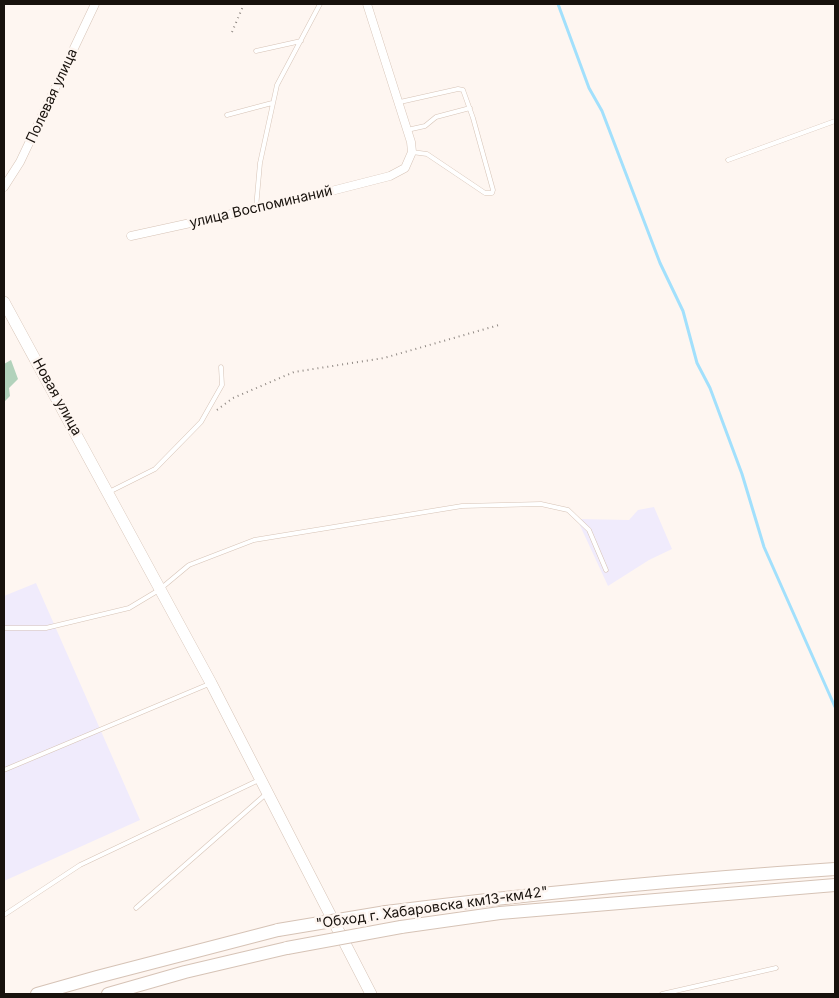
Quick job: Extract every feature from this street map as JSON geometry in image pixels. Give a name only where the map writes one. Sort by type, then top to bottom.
[{"type":"highway","name":"\"Обход г. Хабаровска км13-км42\"","points":[[37,994],[97,976],[278,930],[386,912],[532,894],[835,869]]},
{"type":"highway","name":"\"Обход г. Хабаровска км13-км42\"","points":[[108,994],[186,972],[287,948],[400,926],[500,913],[835,885]]},
{"type":"main road","name":"Новая улица","points":[[4,302],[109,492],[159,590],[211,683],[371,994]]},
{"type":"street","name":"Полевая улица","points":[[4,187],[20,162],[95,4]]},
{"type":"street","points":[[368,4],[400,102],[412,152]]},
{"type":"street","name":"улица Воспоминаний","points":[[132,236],[300,200],[390,176],[405,168],[412,152]]},
{"type":"lane","points":[[256,208],[260,164],[277,84],[320,4]]},
{"type":"lane","points":[[256,51],[301,41]]},
{"type":"lane","points":[[400,102],[458,89],[465,93],[492,183],[492,193],[485,193],[427,154],[412,152]]},
{"type":"lane","points":[[227,115],[272,103]]},
{"type":"lane","points":[[407,130],[425,126],[436,117],[470,108]]},
{"type":"lane","points":[[728,160],[835,121]]},
{"type":"lane","points":[[109,492],[156,469],[201,422],[222,385],[221,367]]},
{"type":"lane","points":[[4,628],[46,628],[74,623],[129,608],[159,590],[189,565],[254,540],[462,506],[541,504],[568,510],[588,530],[606,570]]},
{"type":"lane","points":[[4,770],[211,683]]},
{"type":"lane","points":[[4,915],[80,865],[261,779]]},
{"type":"lane","points":[[136,908],[268,793]]},
{"type":"lane","points":[[662,994],[676,989],[776,968]]},
{"type":"path","points":[[232,32],[244,4]]},
{"type":"path","points":[[201,422],[233,398],[294,372],[384,358],[499,325]]},
{"type":"shaded area","points":[[654,507],[672,549],[649,560],[608,586],[577,519],[629,520],[638,510]]},
{"type":"shaded area","points":[[36,583],[140,820],[4,881],[4,596]]},
{"type":"green space","points":[[11,360],[18,379],[9,388],[10,396],[4,402],[4,364]]},
{"type":"waterway","points":[[558,4],[589,88],[602,111],[660,263],[683,311],[697,363],[710,388],[742,474],[764,547],[835,707]]}]
